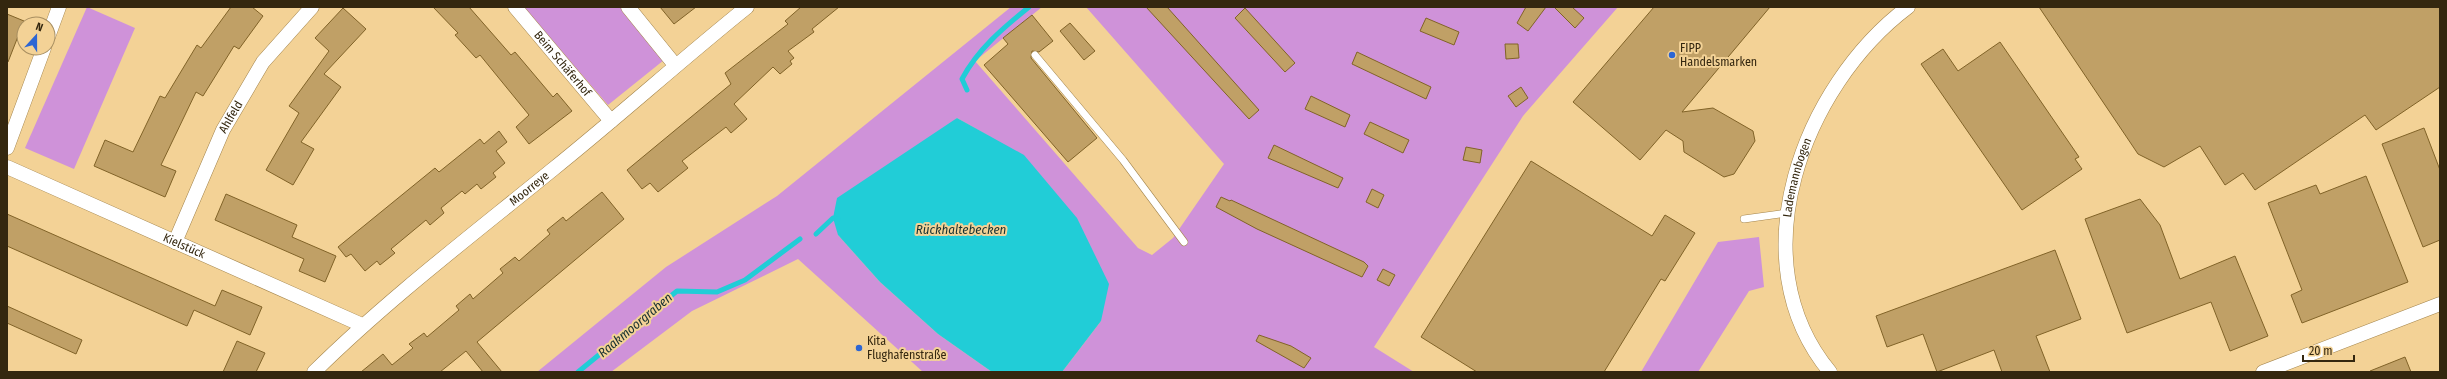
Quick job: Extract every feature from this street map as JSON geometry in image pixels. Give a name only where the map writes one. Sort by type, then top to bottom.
[{"type":"street","name":"Ahlfeld","points":[[175,242],[223,130],[263,62],[312,7]]},
{"type":"street","name":"Beim Schäferhof","points":[[514,7],[611,121]]},
{"type":"street","points":[[628,7],[675,65]]},
{"type":"street","name":"Moorreye","points":[[314,372],[362,325],[611,121],[675,65],[747,7]]},
{"type":"street","name":"Lademannbogen","points":[[1830,372],[1817,357],[1804,333],[1796,309],[1788,270],[1785,230],[1787,213],[1796,172],[1817,118],[1854,59],[1880,30],[1908,7]]},
{"type":"street","points":[[7,148],[41,56]]},
{"type":"street","name":"Kielstück","points":[[7,167],[362,325]]},
{"type":"street","points":[[2263,372],[2440,304]]},
{"type":"lane","points":[[1035,55],[1123,160],[1184,242]]},
{"type":"lane","points":[[1744,219],[1787,213]]},
{"type":"shaded area","points":[[87,7],[135,28],[74,169],[25,148]]},
{"type":"shaded area","points":[[523,7],[620,7],[664,60],[608,105]]},
{"type":"shaded area","points":[[1011,7],[1042,7],[975,61],[1138,248],[1152,255],[1173,238],[1224,164],[1086,7],[1618,7],[1523,116],[1374,347],[1414,372],[1062,372],[1101,321],[987,135],[957,118],[838,235],[880,282],[938,334],[992,372],[923,372],[798,259],[692,311],[611,372],[537,372],[666,267],[777,196]]},
{"type":"shaded area","points":[[1759,237],[1764,287],[1749,291],[1698,372],[1641,372],[1718,242]]},
{"type":"water","name":"Rückhaltebecken","points":[[957,118],[1024,155],[1077,218],[1109,284],[1101,321],[1062,372],[992,372],[938,334],[880,282],[838,235],[833,218],[837,198]]},
{"type":"building","points":[[231,7],[252,7],[263,16],[239,49],[234,46],[203,96],[196,92],[161,165],[176,171],[165,197],[94,166],[105,140],[133,152],[160,96],[165,98],[197,45],[201,48]]},
{"type":"building","points":[[433,7],[469,7],[511,55],[515,52],[553,97],[557,93],[572,111],[529,144],[516,127],[529,115],[480,55],[476,58],[455,35],[458,33]]},
{"type":"building","points":[[660,7],[696,7],[674,24]]},
{"type":"building","points":[[801,7],[839,7],[812,29],[814,32],[788,51],[794,58],[790,61],[792,64],[780,74],[773,67],[734,104],[747,119],[731,133],[726,127],[682,161],[688,168],[658,192],[650,183],[642,189],[627,170],[731,84],[725,73],[788,24],[785,21]]},
{"type":"building","points":[[1146,7],[1167,7],[1259,110],[1249,119]]},
{"type":"building","points":[[1526,7],[1546,7],[1528,31],[1517,23]]},
{"type":"building","points":[[1554,7],[1572,7],[1584,18],[1575,28]]},
{"type":"building","name":"FIPP Handelsmarken","points":[[1654,7],[1770,7],[1682,112],[1713,108],[1753,131],[1755,141],[1734,174],[1724,177],[1684,152],[1683,141],[1666,130],[1640,160],[1573,102]]},
{"type":"building","points":[[2039,7],[2440,7],[2440,87],[2376,130],[2365,115],[2255,190],[2243,173],[2225,185],[2200,146],[2164,167],[2138,154]]},
{"type":"building","points":[[343,8],[366,29],[324,74],[341,87],[301,142],[314,149],[293,185],[266,170],[299,113],[289,106],[329,51],[315,38]]},
{"type":"building","points":[[1245,8],[1295,63],[1285,72],[1235,18]]},
{"type":"building","points":[[7,14],[16,18],[16,42],[7,62]]},
{"type":"building","points":[[1032,15],[1053,41],[1039,52],[1032,51],[1031,58],[1097,138],[1068,162],[984,65],[1008,44],[1003,38]]},
{"type":"building","points":[[1426,18],[1459,32],[1454,45],[1420,31]]},
{"type":"building","points":[[1070,23],[1095,51],[1084,60],[1060,31]]},
{"type":"building","points":[[2000,42],[2079,157],[2075,159],[2082,169],[2022,210],[1921,64],[1943,49],[1958,71]]},
{"type":"building","points":[[1505,44],[1518,44],[1519,58],[1506,59]]},
{"type":"building","points":[[1357,52],[1431,87],[1426,99],[1352,64]]},
{"type":"building","points":[[1521,87],[1528,98],[1516,107],[1508,96]]},
{"type":"building","points":[[1311,96],[1350,115],[1345,127],[1305,109]]},
{"type":"building","points":[[1370,122],[1409,140],[1403,153],[1364,134]]},
{"type":"building","points":[[2424,128],[2440,170],[2440,240],[2423,247],[2382,144]]},
{"type":"building","points":[[499,131],[507,142],[496,151],[505,163],[493,173],[496,177],[481,189],[477,184],[465,194],[462,191],[441,208],[444,213],[430,225],[426,220],[391,249],[395,253],[380,265],[377,261],[365,271],[351,254],[346,257],[338,247],[435,168],[439,172],[480,139],[484,144]]},
{"type":"building","points":[[1274,145],[1343,178],[1338,188],[1268,158]]},
{"type":"building","points":[[1466,147],[1482,150],[1480,163],[1463,160]]},
{"type":"building","points":[[1531,161],[1652,236],[1665,215],[1695,233],[1665,281],[1661,279],[1604,372],[1477,372],[1421,337]]},
{"type":"building","points":[[2366,176],[2408,282],[2302,323],[2291,295],[2302,290],[2268,203],[2316,185],[2320,194]]},
{"type":"building","points":[[1372,189],[1384,195],[1378,208],[1366,202]]},
{"type":"building","points":[[602,192],[624,219],[477,342],[502,372],[483,372],[466,351],[440,372],[361,372],[383,354],[392,365],[413,348],[409,344],[424,333],[427,337],[459,310],[456,306],[470,294],[473,299],[503,273],[500,269],[515,257],[519,261],[550,234],[547,230],[563,217],[566,221]]},
{"type":"building","points":[[226,194],[297,225],[292,237],[336,256],[325,282],[299,271],[304,259],[215,220]]},
{"type":"building","points":[[1221,197],[1230,201],[1231,200],[1364,262],[1368,266],[1362,277],[1257,229],[1216,207]]},
{"type":"building","points":[[2140,199],[2160,225],[2180,279],[2235,256],[2268,336],[2230,351],[2211,302],[2127,333],[2085,219]]},
{"type":"building","points":[[7,214],[215,306],[222,290],[262,307],[250,335],[194,310],[187,326],[7,246]]},
{"type":"building","points":[[2055,250],[2081,319],[2036,336],[2050,372],[2002,372],[1994,350],[1937,372],[1923,334],[1887,347],[1876,316]]},
{"type":"building","points":[[1383,269],[1395,275],[1389,286],[1377,280]]},
{"type":"building","points":[[7,306],[82,340],[76,354],[7,323]]},
{"type":"building","points":[[1259,335],[1291,346],[1311,358],[1304,368],[1256,341]]},
{"type":"building","points":[[237,341],[265,353],[256,372],[223,372]]},
{"type":"building","points":[[2405,357],[2411,372],[2370,372],[2370,371]]},
{"type":"waterway","name":"Raakmoorgraben","points":[[967,90],[962,79],[968,68],[983,49],[1029,7]]},
{"type":"waterway","name":"Raakmoorgraben","points":[[816,234],[833,218],[838,219]]},
{"type":"waterway","name":"Raakmoorgraben","points":[[578,372],[677,291],[717,292],[745,280],[800,239]]},
{"type":"place","name":"FIPP Handelsmarken","points":[[1672,55]]},
{"type":"place","name":"Kita Flughafenstraße","points":[[859,348]]}]
